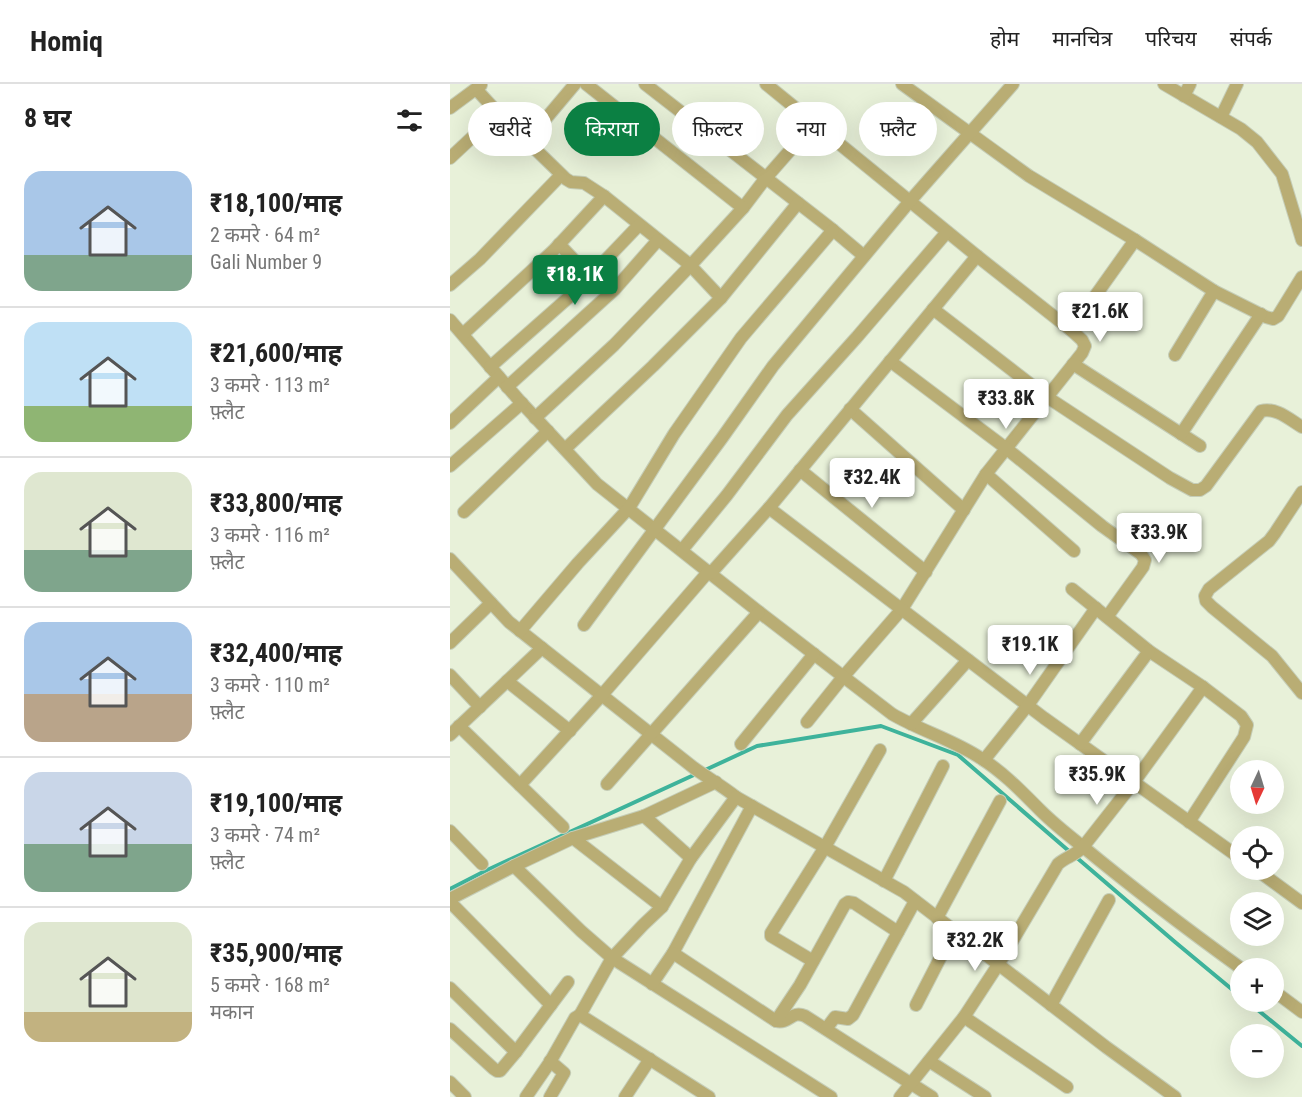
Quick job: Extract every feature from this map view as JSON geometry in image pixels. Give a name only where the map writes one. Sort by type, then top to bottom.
[{"type":"street","points":[[552,111],[575,84]]},
{"type":"street","points":[[586,84],[743,208]]},
{"type":"street","points":[[645,84],[864,256]]},
{"type":"street","points":[[765,84],[788,102]]},
{"type":"street","points":[[902,84],[1029,176],[1136,240],[1214,291],[1273,319],[1278,316],[1302,277]]},
{"type":"street","points":[[584,625],[773,366],[910,201],[1012,84]]},
{"type":"street","points":[[1164,84],[1241,129],[1257,142],[1282,174],[1302,240]]},
{"type":"street","points":[[1184,96],[1190,84]]},
{"type":"street","points":[[1221,117],[1237,84]]},
{"type":"street","points":[[450,108],[479,86],[490,102]]},
{"type":"street","points":[[450,158],[468,141]]},
{"type":"street","points":[[807,722],[902,609],[986,474],[1082,353],[1085,346],[1071,330],[847,150]]},
{"type":"street","points":[[542,156],[571,182],[584,183],[604,196],[690,266],[721,298]]},
{"type":"street","points":[[535,418],[614,345],[690,266],[743,208],[785,156]]},
{"type":"street","points":[[450,285],[480,259],[561,175]]},
{"type":"street","points":[[604,196],[530,273],[455,329],[597,483],[892,714],[984,760],[1015,785],[1080,850],[1230,960]]},
{"type":"street","points":[[565,449],[721,298],[798,203]]},
{"type":"street","points":[[490,367],[576,291],[639,225]]},
{"type":"street","points":[[520,631],[578,562],[629,508],[674,434],[741,338],[833,230]]},
{"type":"street","points":[[682,550],[788,415],[947,232]]},
{"type":"street","points":[[450,423],[615,289],[658,240]]},
{"type":"street","points":[[1071,330],[1136,240]]},
{"type":"street","points":[[559,244],[590,277]]},
{"type":"street","points":[[520,785],[602,695],[709,571],[711,573],[769,508],[977,256]]},
{"type":"street","points":[[1175,355],[1214,291]]},
{"type":"street","points":[[933,309],[1047,397],[1192,490],[1200,490],[1206,486],[1261,411],[1275,411],[1302,427]]},
{"type":"street","points":[[1181,434],[1262,314]]},
{"type":"street","points":[[890,361],[1141,554],[1145,560],[1143,567],[1107,617]]},
{"type":"street","points":[[1073,364],[1200,446]]},
{"type":"street","points":[[450,466],[522,404]]},
{"type":"street","points":[[850,409],[964,510]]},
{"type":"street","points":[[464,512],[548,431]]},
{"type":"street","points":[[800,470],[926,572]]},
{"type":"street","points":[[986,474],[1074,551]]},
{"type":"street","points":[[1302,492],[1269,541],[1209,589],[1205,596],[1206,602],[1272,656],[1302,693]]},
{"type":"street","points":[[769,508],[1080,744],[1230,851]]},
{"type":"street","points":[[450,559],[509,622],[694,768],[736,797],[904,892],[1174,1097]]},
{"type":"street","points":[[1072,589],[1149,651],[1241,716],[1247,725],[1244,737],[1189,822]]},
{"type":"street","points":[[450,642],[491,603]]},
{"type":"street","points":[[984,760],[1028,705],[1096,608]]},
{"type":"street","points":[[607,784],[759,612]]},
{"type":"street","points":[[542,648],[455,730],[520,785],[563,827]]},
{"type":"street","points":[[1080,744],[1149,651]]},
{"type":"street","points":[[741,744],[814,654]]},
{"type":"street","points":[[911,724],[968,660]]},
{"type":"street","points":[[450,675],[480,707]]},
{"type":"street","points":[[507,681],[570,731]]},
{"type":"street","points":[[900,1097],[964,1017],[998,965],[1055,868],[1062,860],[1080,850],[1134,782],[1203,687]]},
{"type":"street","points":[[813,961],[771,936],[771,933],[825,847],[880,750]]},
{"type":"street","points":[[884,881],[943,766]]},
{"type":"street","points":[[551,1005],[450,900],[573,838],[644,816],[712,780]]},
{"type":"street","points":[[526,1097],[575,1018],[580,1014],[612,958],[662,907],[692,858],[736,797]]},
{"type":"street","points":[[937,918],[1000,801]]},
{"type":"street","points":[[651,984],[673,953],[752,806]]},
{"type":"street","points":[[644,816],[692,858]]},
{"type":"street","points":[[450,831],[482,864]]},
{"type":"street","points":[[573,838],[662,907]]},
{"type":"street","points":[[514,866],[612,958],[831,1097]]},
{"type":"street","points":[[1271,880],[1302,903]]},
{"type":"street","points":[[1051,1005],[1109,900]]},
{"type":"street","points":[[826,1029],[835,1017],[848,1019],[853,1015],[915,901]]},
{"type":"street","points":[[776,1021],[800,985],[840,912],[848,902],[854,903],[898,932]]},
{"type":"street","points":[[916,1005],[954,932]]},
{"type":"street","points":[[673,953],[776,1021],[786,1021],[795,1014],[800,1014],[932,1097]]},
{"type":"street","points":[[450,1029],[497,1071],[500,1071],[568,982]]},
{"type":"street","points":[[450,988],[516,1052]]},
{"type":"street","points":[[1284,999],[1302,1012]]},
{"type":"street","points":[[580,1014],[706,1096]]},
{"type":"street","points":[[964,1017],[1067,1087]]},
{"type":"street","points":[[625,1097],[650,1059]]},
{"type":"street","points":[[550,1061],[564,1073],[550,1097]]},
{"type":"street","points":[[929,1061],[985,1097]]},
{"type":"street","points":[[450,1082],[465,1097]]},
{"type":"waterway","points":[[703,771],[757,746],[881,726],[958,755],[1070,852]]},
{"type":"waterway","points":[[450,889],[696,774]]},
{"type":"waterway","points":[[1076,857],[1230,988]]},
{"type":"waterway","points":[[1260,1012],[1302,1046]]}]
